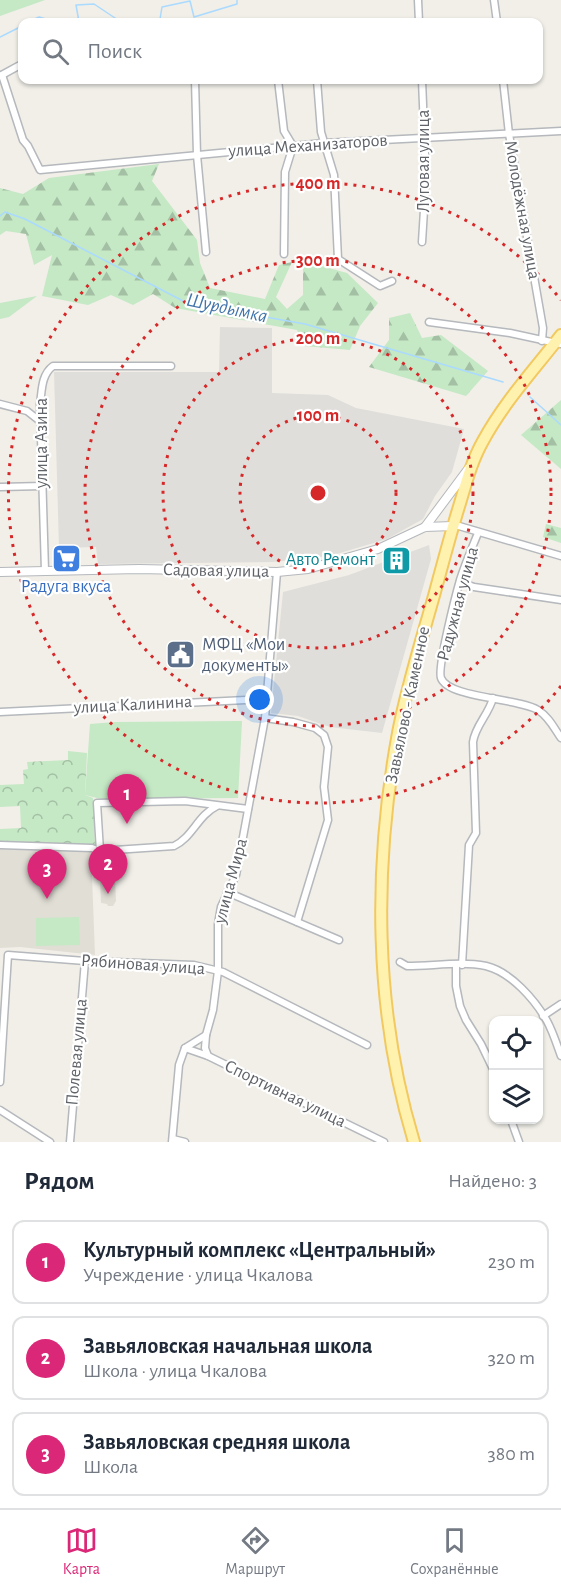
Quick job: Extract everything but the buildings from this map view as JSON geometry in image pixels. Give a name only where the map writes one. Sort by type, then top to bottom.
[{"type":"main road","name":"Завьялово - Каменное","points":[[414,1142],[395,1064],[385,993],[381,912],[385,822],[399,731],[471,464],[490,428],[512,397],[559,341]]},
{"type":"street","points":[[418,0],[419,18]]},
{"type":"street","points":[[494,0],[496,18]]},
{"type":"street","points":[[1,75],[18,66]]},
{"type":"street","name":"улица Механизаторов","points":[[1,75],[23,140],[40,170],[324,143],[561,130]]},
{"type":"street","points":[[195,84],[197,155],[206,252]]},
{"type":"street","points":[[278,84],[284,131],[293,146],[285,172],[284,254]]},
{"type":"street","points":[[317,84],[321,132],[334,175],[338,259],[380,286],[392,281]]},
{"type":"street","name":"Луговая улица","points":[[422,84],[426,138],[423,242]]},
{"type":"street","name":"Молодёжная улица","points":[[503,84],[509,134],[543,328],[542,341]]},
{"type":"street","points":[[429,322],[531,336],[542,341],[559,341]]},
{"type":"street","name":"улица Азина","points":[[45,571],[41,422],[42,387],[48,370],[53,366],[171,366]]},
{"type":"street","points":[[0,404],[27,411],[41,422]]},
{"type":"street","points":[[425,527],[471,464]]},
{"type":"street","points":[[0,487],[43,486]]},
{"type":"street","points":[[425,527],[459,526],[561,556]]},
{"type":"street","name":"Садовая улица","points":[[0,572],[139,569],[277,572],[309,569],[347,560],[398,542],[425,527]]},
{"type":"street","name":"Радужная улица","points":[[478,533],[460,582],[441,663],[441,679],[451,689],[514,701],[536,709],[544,714],[561,738]]},
{"type":"street","name":"улица Мира","points":[[208,1056],[205,1047],[218,971],[218,924],[221,907],[236,875],[265,718],[277,572]]},
{"type":"street","points":[[460,582],[474,587],[561,600]]},
{"type":"street","points":[[493,698],[474,736],[476,833],[469,844],[456,986],[459,1006],[494,1070]]},
{"type":"street","name":"улица Калинина","points":[[0,712],[267,699]]},
{"type":"street","points":[[265,718],[315,728],[324,735],[328,747],[324,787],[328,820],[297,922]]},
{"type":"street","points":[[99,851],[97,803],[185,801],[248,809]]},
{"type":"street","points":[[0,845],[93,848],[99,851],[174,846],[184,840],[202,817],[217,806]]},
{"type":"street","points":[[227,892],[339,940]]},
{"type":"street","name":"Рябиновая улица","points":[[0,1082],[8,955],[85,961],[194,965],[218,971],[367,1045]]},
{"type":"street","name":"Полевая улица","points":[[70,1142],[85,961]]},
{"type":"street","points":[[400,962],[407,966],[484,966],[501,972],[529,997],[543,1016],[561,1056]]},
{"type":"street","points":[[543,1016],[561,1004]]},
{"type":"street","points":[[185,1142],[173,1140],[179,1065],[185,1048],[206,1035]]},
{"type":"street","name":"Спортивная улица","points":[[185,1048],[208,1056],[384,1142]]},
{"type":"street","points":[[0,1110],[50,1142]]},
{"type":"street","points":[[513,1124],[519,1142]]},
{"type":"shaded area","points":[[220,327],[272,328],[272,393],[328,395],[356,408],[464,429],[452,472],[435,496],[423,519],[387,539],[330,556],[273,562],[98,564],[96,547],[59,548],[54,372],[219,372]]},
{"type":"shaded area","points":[[429,545],[431,559],[382,733],[330,727],[298,716],[271,713],[283,592],[349,575]]},
{"type":"shaded area","points":[[0,848],[91,850],[95,955],[20,947],[0,948]]},
{"type":"shaded area","points":[[115,878],[116,901],[113,906],[101,903],[100,880]]},
{"type":"green space","points":[[0,0],[45,0],[0,16]]},
{"type":"green space","points":[[159,164],[152,181],[197,240],[200,263],[210,288],[265,299],[279,265],[292,262],[276,297],[287,309],[303,295],[303,261],[347,273],[378,303],[360,326],[350,350],[304,346],[297,330],[175,308],[153,294],[133,305],[111,295],[88,305],[42,296],[52,255],[34,265],[26,234],[6,231],[0,235],[0,188],[23,194],[49,178]]},
{"type":"green space","points":[[37,296],[9,317],[0,319],[0,303]]},
{"type":"green space","points":[[410,313],[422,338],[441,335],[488,371],[466,396],[369,367],[389,340],[389,318]]},
{"type":"green space","points":[[561,400],[561,469],[521,435]]},
{"type":"green space","points":[[546,524],[561,528],[561,543],[543,537]]},
{"type":"green space","points":[[242,721],[238,798],[101,799],[85,795],[90,724]]},
{"type":"green space","points":[[68,751],[87,753],[85,795],[93,798],[95,846],[0,843],[0,829],[21,828],[20,806],[0,807],[0,785],[24,784],[23,770],[28,769],[27,762],[68,760]]},
{"type":"green space","points":[[79,917],[80,945],[36,946],[36,918]]},
{"type":"waterway","points":[[160,18],[162,7],[190,1],[194,17],[237,4],[237,0]]},
{"type":"waterway","points":[[78,18],[76,5],[94,4],[115,18]]},
{"type":"waterway","points":[[37,18],[42,18]]},
{"type":"waterway","points":[[0,37],[18,28]]},
{"type":"waterway","name":"Шурдымка","points":[[0,216],[5,212],[25,219],[187,303],[305,324],[503,382]]},
{"type":"waterway","name":"Шурдымка","points":[[530,397],[561,425]]},
{"type":"place","name":"Радуга вкуса","points":[[66,558]]},
{"type":"place","name":"Авто Ремонт","points":[[396,560]]},
{"type":"place","name":"МФЦ «Мои документы»","points":[[181,655]]},
{"type":"place","name":"Культурный комплекс «Центральный»","points":[[127,824]]},
{"type":"place","name":"Завьяловская начальная школа","points":[[108,894]]},
{"type":"place","name":"Завьяловская средняя школа","points":[[47,899]]}]
